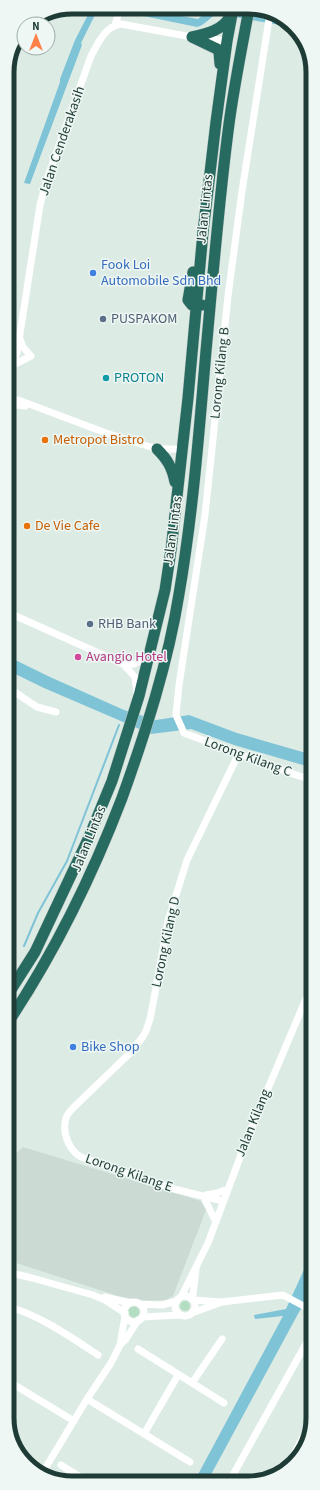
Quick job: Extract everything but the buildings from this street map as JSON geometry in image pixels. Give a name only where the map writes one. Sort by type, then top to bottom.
[{"type":"highway","name":"Jalan Lintas","points":[[14,985],[35,952],[90,837],[112,781],[134,712],[165,590],[171,550],[196,306],[188,300],[199,240],[203,232],[219,95],[231,14]]},
{"type":"highway","points":[[192,37],[212,32],[222,26],[229,19],[231,14]]},
{"type":"highway","name":"Jalan Lintas","points":[[14,1014],[31,989],[67,924],[108,836],[136,759],[166,654],[179,596],[191,517],[211,297],[229,124],[248,14]]},
{"type":"highway","points":[[192,37],[214,47],[219,52],[219,95]]},
{"type":"highway","points":[[227,41],[234,45],[237,49],[240,60]]},
{"type":"highway","points":[[196,306],[207,303],[211,297]]},
{"type":"highway","points":[[181,449],[190,446],[199,437]]},
{"type":"highway","points":[[157,449],[171,466],[177,492]]},
{"type":"highway","points":[[171,550],[185,517],[191,517]]},
{"type":"street","points":[[118,14],[115,25],[125,25],[192,37],[227,41]]},
{"type":"street","name":"Lorong Kilang B","points":[[184,733],[176,715],[178,684],[205,516],[228,296],[242,191],[269,18]]},
{"type":"street","name":"Jalan Cenderakasih","points":[[14,361],[20,338],[40,205],[47,179],[92,56],[100,40],[109,28],[115,25]]},
{"type":"street","points":[[14,368],[31,356],[23,347],[20,338]]},
{"type":"street","points":[[14,400],[90,428],[157,449],[181,449]]},
{"type":"street","points":[[14,405],[37,408]]},
{"type":"street","points":[[14,615],[123,664],[133,665],[137,663],[142,659],[152,645]]},
{"type":"street","points":[[123,664],[132,673],[136,680],[137,695],[134,712]]},
{"type":"street","points":[[14,692],[37,707],[56,712]]},
{"type":"street","name":"Lorong Kilang C","points":[[184,733],[306,778]]},
{"type":"street","name":"Lorong Kilang D","points":[[69,1113],[132,1050],[146,1030],[150,1019],[168,921],[187,860],[239,753]]},
{"type":"street","name":"Jalan Kilang","points":[[179,1299],[197,1266],[216,1222],[222,1203],[266,1092],[306,998]]},
{"type":"street","name":"Lorong Kilang E","points":[[69,1113],[65,1122],[66,1132],[70,1147],[76,1154],[138,1177],[222,1203]]},
{"type":"street","points":[[216,1222],[204,1198],[228,1189]]},
{"type":"street","name":"Jalan Kilang","points":[[192,1299],[197,1266]]},
{"type":"street","points":[[14,1274],[93,1295],[105,1300],[125,1314],[131,1321],[181,1315],[185,1316],[222,1302]]},
{"type":"street","points":[[93,1295],[100,1295],[117,1301],[130,1303],[162,1305],[187,1296],[192,1299],[222,1302],[278,1295],[288,1297],[306,1308]]},
{"type":"street","points":[[179,1299],[176,1309],[181,1315]]},
{"type":"street","points":[[192,1299],[195,1307],[192,1313]]},
{"type":"street","points":[[45,1469],[87,1399],[111,1363],[120,1345],[126,1307],[130,1303]]},
{"type":"street","points":[[120,1345],[140,1319],[144,1310],[140,1304]]},
{"type":"street","points":[[14,1308],[44,1320],[98,1355]]},
{"type":"street","points":[[192,1384],[222,1339]]},
{"type":"street","points":[[232,1476],[306,1344]]},
{"type":"street","points":[[138,1350],[224,1403]]},
{"type":"street","points":[[144,1434],[178,1375]]},
{"type":"street","points":[[14,1385],[74,1421]]},
{"type":"street","points":[[87,1399],[190,1462]]},
{"type":"street","points":[[61,1465],[78,1476]]},
{"type":"shaded area","points":[[23,1147],[201,1201],[206,1210],[173,1296],[166,1300],[145,1301],[118,1296],[14,1262],[14,1155]]},
{"type":"green space","points":[[183,1301],[187,1301],[189,1302],[189,1310],[183,1311],[180,1308],[180,1304]]},
{"type":"green space","points":[[132,1307],[136,1307],[138,1308],[138,1316],[132,1317],[129,1314],[129,1310]]},
{"type":"water","points":[[88,14],[96,14],[81,43],[82,45],[30,184],[24,183],[60,79],[75,40]]},
{"type":"water","points":[[134,14],[171,14],[198,19],[204,14],[217,14],[197,27]]},
{"type":"water","points":[[222,14],[259,15],[282,25]]},
{"type":"water","points":[[14,659],[124,710],[156,720],[189,715],[237,733],[306,753],[306,766],[234,745],[191,729],[151,734],[44,688],[14,673]]},
{"type":"water","points":[[306,1265],[306,1301],[210,1476],[197,1476],[283,1316],[255,1319],[254,1315],[286,1309]]},
{"type":"waterway","points":[[24,946],[38,913],[67,861],[119,725]]},
{"type":"place","name":"Fook Loi Automobile Sdn Bhd","points":[[93,273]]},
{"type":"place","name":"PUSPAKOM","points":[[103,319]]},
{"type":"place","name":"PROTON","points":[[106,378]]},
{"type":"place","name":"Metropot Bistro","points":[[45,440]]},
{"type":"place","name":"De Vie Cafe","points":[[27,526]]},
{"type":"place","name":"RHB Bank","points":[[90,624]]},
{"type":"place","name":"Avangio Hotel","points":[[78,657]]},
{"type":"place","name":"Bike Shop","points":[[73,1047]]}]
